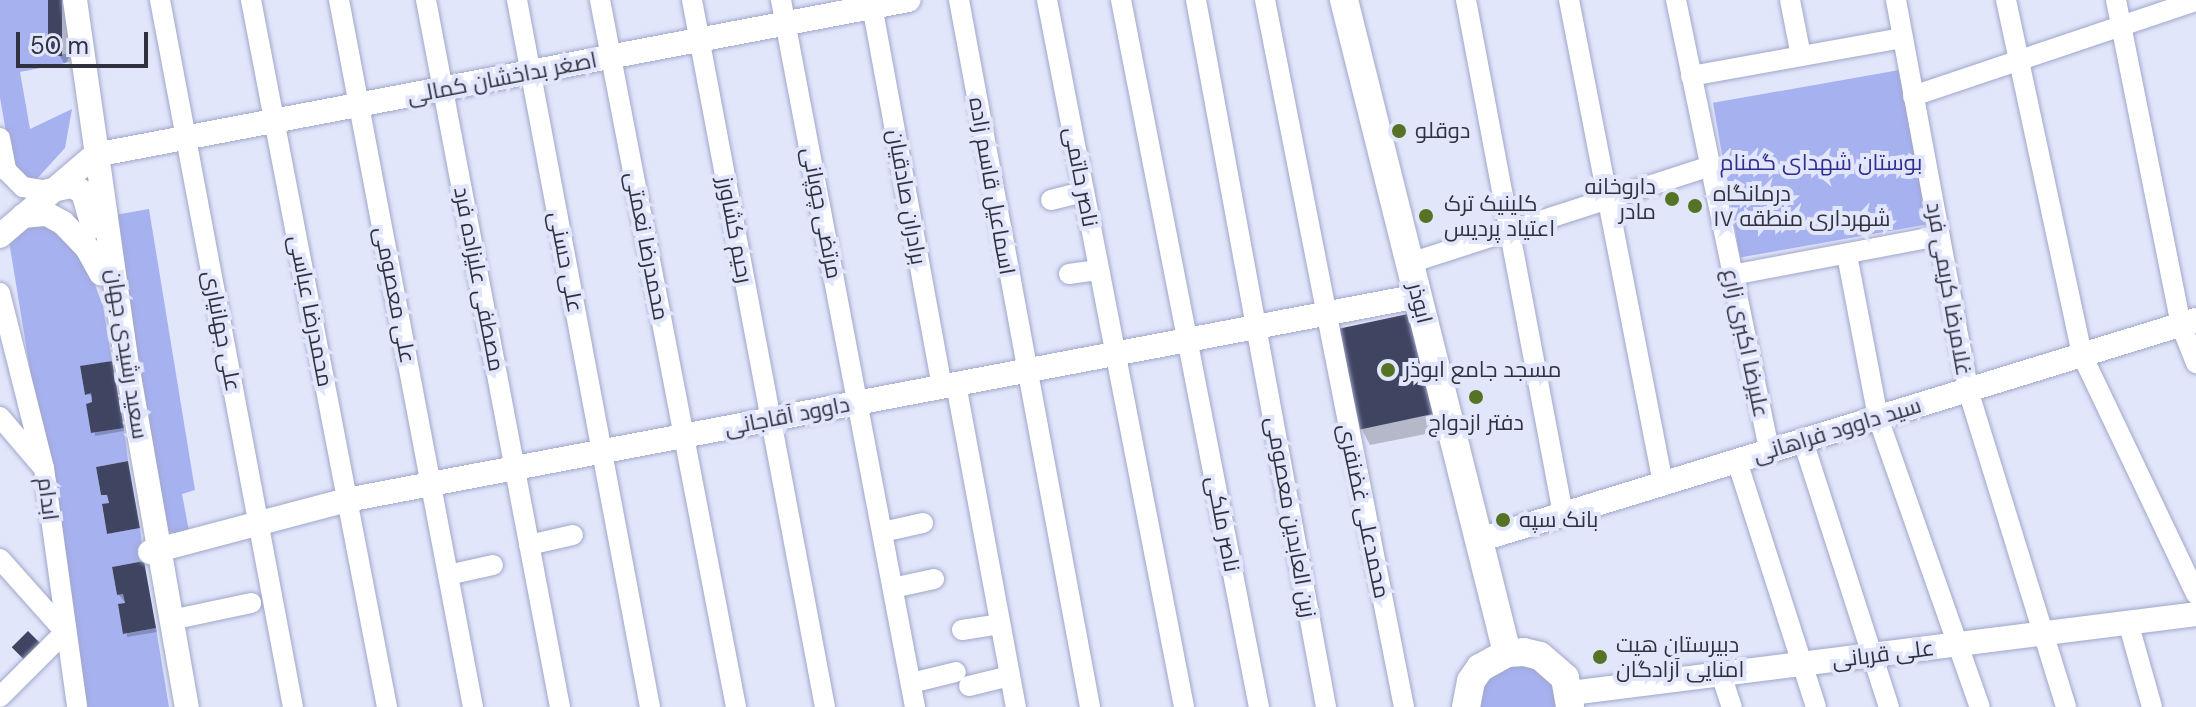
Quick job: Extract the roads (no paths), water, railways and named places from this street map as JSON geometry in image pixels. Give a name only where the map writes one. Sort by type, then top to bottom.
[{"type":"main road","name":"ابوذر","points":[[1344,0],[1507,653]]},
{"type":"main road","points":[[1466,707],[1471,681],[1480,668],[1507,653],[1540,656],[1565,678],[1570,700]]},
{"type":"street","name":"سعید رشیدی جهان","points":[[75,0],[95,155],[178,707]]},
{"type":"street","name":"علی جهانیاری","points":[[160,0],[293,707]]},
{"type":"street","name":"محمدرضا عباسی","points":[[251,0],[387,707]]},
{"type":"street","name":"علی معصومی","points":[[339,0],[473,707]]},
{"type":"street","name":"مصطفی علیزاده فرد","points":[[426,0],[560,707]]},
{"type":"street","name":"علی حسنی","points":[[517,0],[650,707]]},
{"type":"street","name":"محمدرضا نعمتی","points":[[600,0],[736,707]]},
{"type":"street","name":"رحیم کشاورز","points":[[692,0],[825,707]]},
{"type":"street","name":"اصغر بداخشان کمالی","points":[[95,155],[699,40],[783,12],[908,0]]},
{"type":"street","name":"اسماعیل قاسم زاده","points":[[959,0],[1025,371],[1090,707]]},
{"type":"street","name":"ناصر حاتمی","points":[[1047,0],[1184,707]]},
{"type":"street","name":"ناصر ملکی","points":[[1121,0],[1259,707]]},
{"type":"street","name":"زین العابدین معصومی","points":[[1196,0],[1326,707]]},
{"type":"street","name":"محمدعلی غضنفری","points":[[1265,0],[1323,314],[1404,707]]},
{"type":"street","points":[[1466,0],[1563,514]]},
{"type":"street","points":[[1569,0],[1663,484]]},
{"type":"street","name":"علیرضا اکبری زارع","points":[[1676,0],[1769,451]]},
{"type":"street","points":[[1790,0],[1801,56]]},
{"type":"street","name":"غلامرضا کریمی فرد","points":[[1896,0],[1968,390],[2066,707]]},
{"type":"street","points":[[2006,0],[2016,61],[2082,355],[2196,594]]},
{"type":"street","points":[[2116,0],[2196,363]]},
{"type":"street","points":[[1913,96],[2196,1]]},
{"type":"street","name":"برادران صادقیان","points":[[872,3],[1016,707]]},
{"type":"street","name":"مرتضی چوپانی","points":[[783,12],[915,707]]},
{"type":"street","points":[[1691,76],[1903,38]]},
{"type":"street","points":[[0,138],[6,170],[23,187],[48,191]]},
{"type":"street","points":[[0,236],[48,191],[95,155]]},
{"type":"street","points":[[1410,263],[1710,166]]},
{"type":"street","name":"سعید رشیدی جهان","points":[[48,191],[72,186],[83,192],[155,550]]},
{"type":"street","points":[[1051,200],[1084,192]]},
{"type":"street","points":[[23,216],[47,214],[63,223],[87,248],[101,273]]},
{"type":"street","points":[[1732,275],[1939,236]]},
{"type":"street","points":[[1847,255],[1878,418],[1980,707]]},
{"type":"street","points":[[1069,274],[1099,270]]},
{"type":"street","name":"ابدام","points":[[0,293],[44,468],[77,707]]},
{"type":"street","name":"داوود آقاجانی","points":[[155,550],[347,500],[1418,296]]},
{"type":"street","name":"سید داوود فراهانی","points":[[1479,540],[2188,322]]},
{"type":"street","points":[[0,417],[44,468]]},
{"type":"street","points":[[1803,441],[1889,707]]},
{"type":"street","points":[[1737,461],[1816,707]]},
{"type":"street","points":[[882,532],[923,523]]},
{"type":"street","points":[[529,545],[573,535]]},
{"type":"street","points":[[0,559],[65,632],[1,696]]},
{"type":"street","points":[[448,575],[493,565]]},
{"type":"street","points":[[893,588],[934,579]]},
{"type":"street","points":[[166,620],[251,603]]},
{"type":"street","name":"علی قربانی","points":[[1570,700],[1721,674],[2196,614]]},
{"type":"street","name":"سعید رشیدی جهان","points":[[166,620],[187,707]]},
{"type":"street","points":[[2128,622],[2152,707]]},
{"type":"street","points":[[962,630],[1000,624]]},
{"type":"street","points":[[1721,674],[1732,707]]},
{"type":"street","points":[[911,683],[1010,676]]},
{"type":"place","name":"دوقلو","points":[[1399,131]]},
{"type":"place","name":"داروخانه مادر","points":[[1672,199]]},
{"type":"place","name":"درمانگاه شهرداری منطقه ۱۷","points":[[1695,206]]},
{"type":"place","name":"کلینیک ترک اعتیاد پردیس","points":[[1426,216]]},
{"type":"place","name":"مسجد جامع ابوذر","points":[[1388,370]]},
{"type":"place","name":"دفتر ازدواج","points":[[1476,397]]},
{"type":"place","name":"بانک سپه","points":[[1503,520]]},
{"type":"place","name":"دبیرستان هیت امنایی آزادگان","points":[[1600,657]]},
{"type":"park label","name":"بوستان شهدای گمنام","points":[[1821,163]]}]
